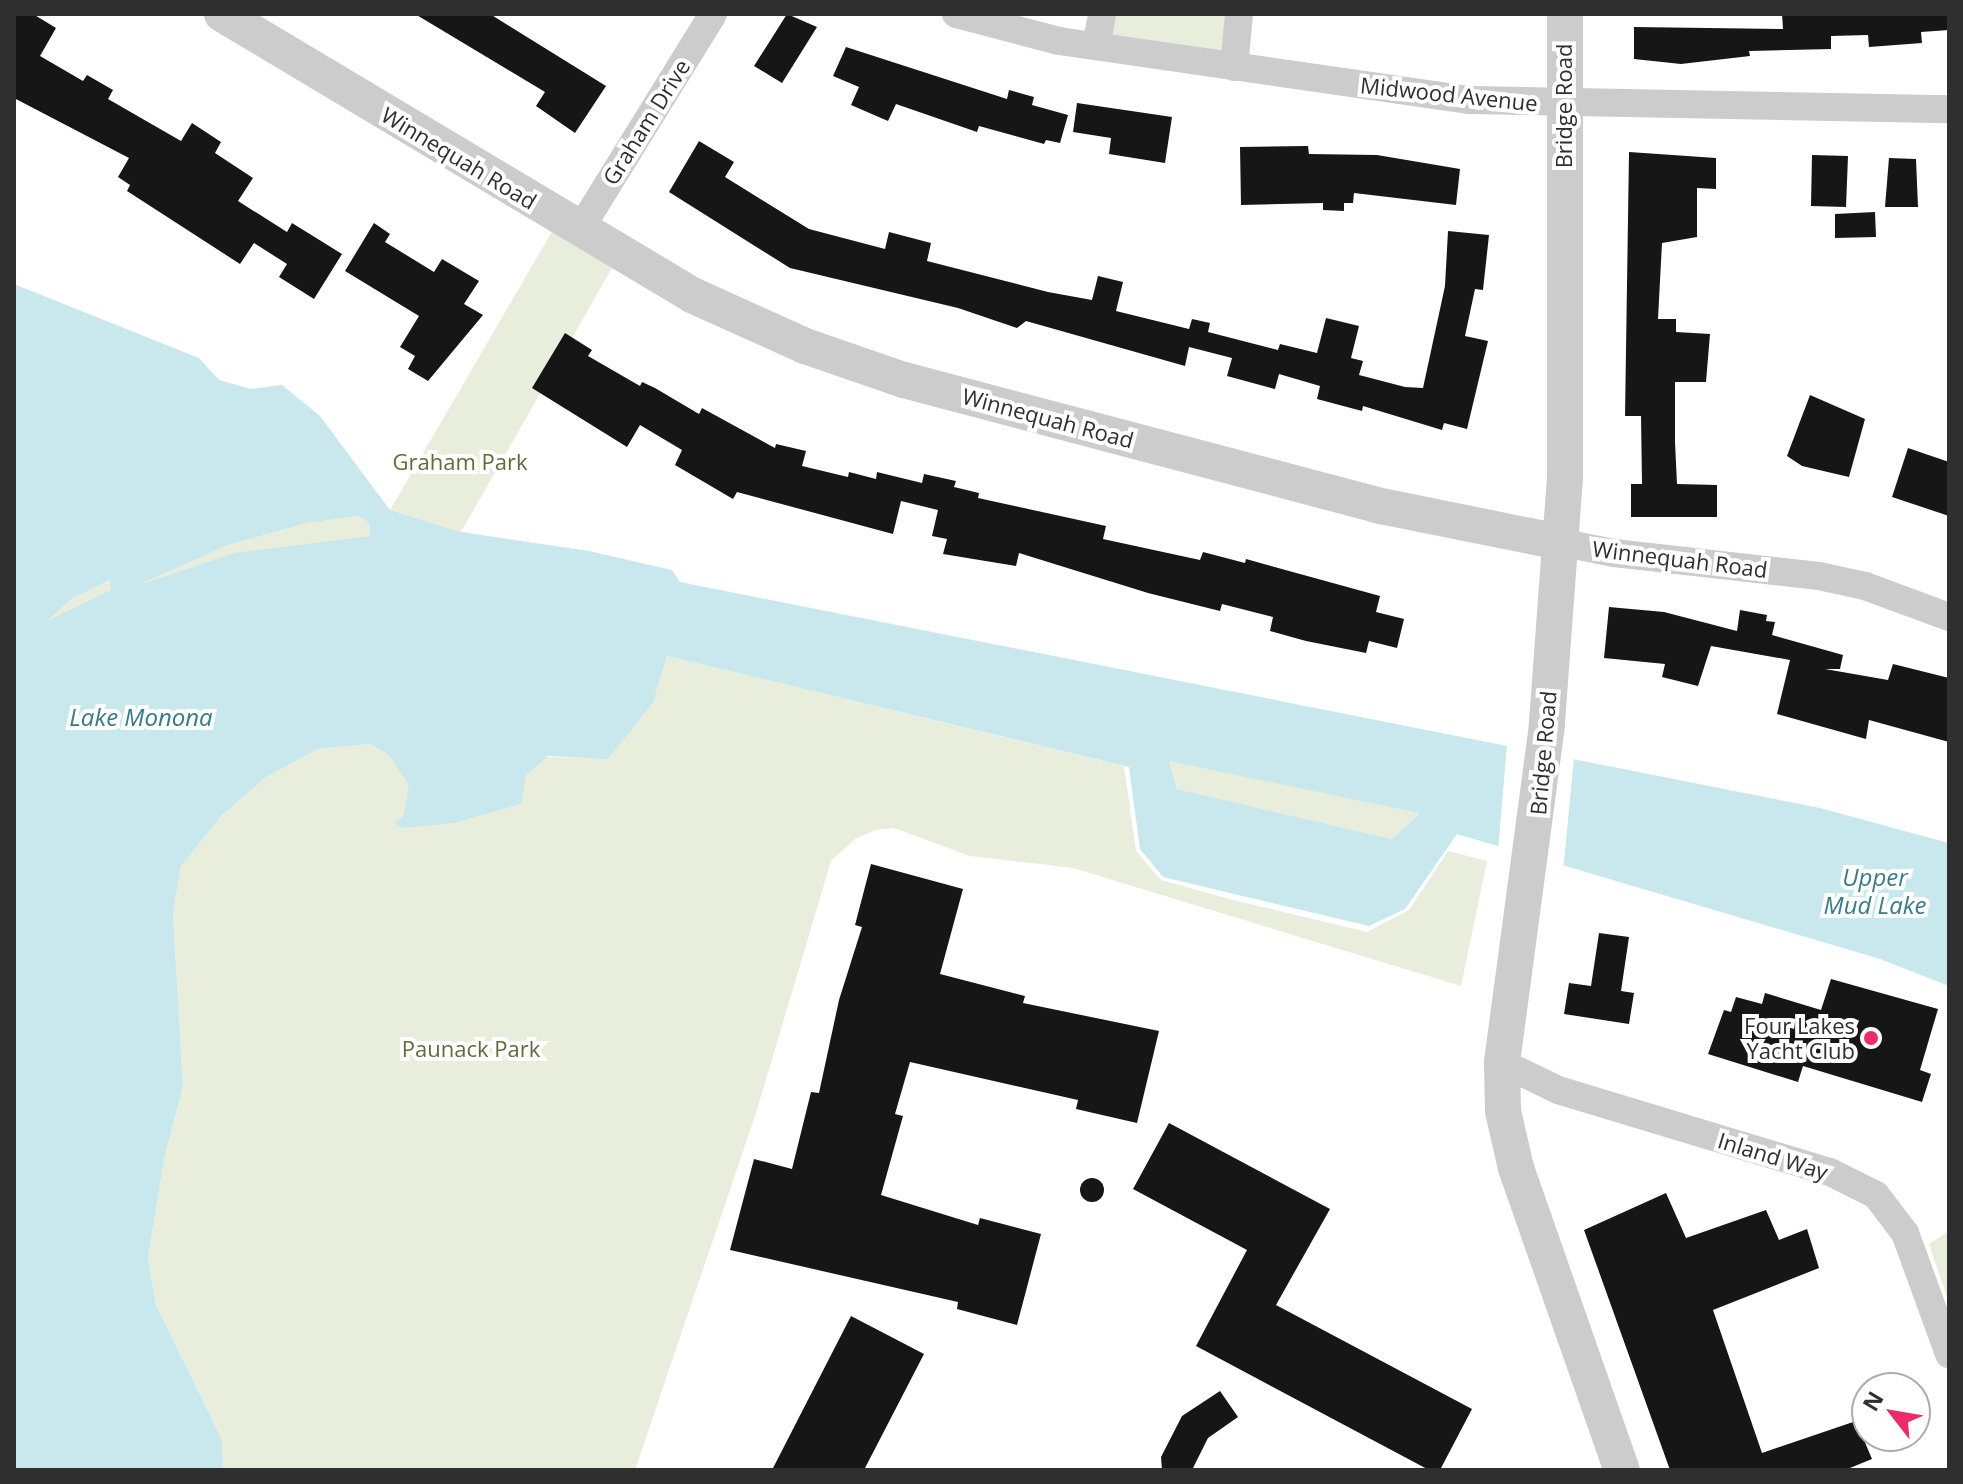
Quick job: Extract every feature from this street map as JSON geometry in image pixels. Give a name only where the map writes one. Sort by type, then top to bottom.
[{"type":"street","name":"Winnequah Road","points":[[222,14],[579,231],[692,295],[805,346],[904,380],[1376,505],[1614,553],[1819,576],[1865,586],[1949,617]]},
{"type":"street","name":"Graham Drive","points":[[579,231],[713,14]]},
{"type":"street","name":"Midwood Avenue","points":[[956,14],[1096,46],[1470,100],[1563,105],[1949,109]]},
{"type":"street","points":[[1096,46],[1102,14]]},
{"type":"street","points":[[1234,67],[1239,14]]},
{"type":"street","name":"Bridge Road","points":[[1565,14],[1563,105],[1568,415],[1547,725],[1531,877],[1502,1063],[1503,1111],[1516,1168],[1622,1470]]},
{"type":"street","name":"Inland Way","points":[[1502,1063],[1558,1090],[1830,1172],[1876,1195],[1905,1233],[1949,1354]]},
{"type":"green space","points":[[1102,14],[1239,14],[1234,67],[1096,46]]},
{"type":"green space","name":"Graham Park","points":[[554,228],[620,254],[461,532],[390,510]]},
{"type":"green space","points":[[359,516],[369,523],[370,536],[124,591],[228,545],[307,523]]},
{"type":"green space","points":[[111,580],[111,591],[44,623],[70,600]]},
{"type":"green space","name":"Paunack Park","points":[[667,656],[1124,766],[1136,851],[1161,880],[1237,901],[1367,932],[1409,910],[1448,851],[1487,861],[1461,986],[1073,868],[970,856],[894,828],[876,830],[855,839],[831,861],[756,1113],[635,1470],[223,1470],[222,1440],[156,1305],[148,1258],[164,1160],[183,1086],[173,913],[181,866],[222,815],[266,777],[318,749],[370,744],[390,755],[608,758],[653,703]]},
{"type":"green space","points":[[1169,760],[1420,813],[1392,839],[1177,789]]},
{"type":"green space","points":[[1949,1231],[1949,1303],[1929,1244]]},
{"type":"water","name":"Lake Monona","points":[[14,284],[199,358],[219,380],[251,389],[282,385],[320,416],[390,510],[461,532],[589,551],[672,570],[680,582],[1820,808],[1949,843],[1949,986],[1880,959],[1457,834],[1405,909],[1369,926],[1163,877],[1140,849],[1129,767],[667,656],[653,703],[608,759],[548,756],[526,775],[521,804],[454,823],[403,828],[395,823],[404,815],[409,785],[389,755],[370,744],[318,749],[266,777],[222,815],[181,866],[173,913],[183,1086],[164,1160],[148,1258],[156,1305],[222,1440],[223,1470],[14,1470]],"holes":[[[359,516],[369,523],[370,536],[235,553],[136,586],[228,545],[307,523]],[[110,580],[111,590],[47,621],[70,600]],[[1169,761],[1419,814],[1392,839],[1177,789]]]},
{"type":"pier","points":[[1507,745],[1574,758],[1563,872],[1498,851]]},
{"type":"building","points":[[14,14],[33,14],[56,28],[40,56],[83,81],[87,75],[113,90],[108,99],[181,141],[192,123],[221,142],[215,153],[253,178],[238,201],[287,232],[292,223],[342,254],[314,299],[279,277],[287,264],[254,243],[240,264],[127,191],[130,185],[118,177],[129,158],[14,98]]},
{"type":"building","points":[[415,14],[490,14],[606,86],[575,133],[536,106],[545,92]]},
{"type":"building","points":[[787,14],[817,27],[782,83],[754,66]]},
{"type":"building","points":[[1782,14],[1949,14],[1949,30],[1921,32],[1922,43],[1869,47],[1868,35],[1831,36],[1831,49],[1749,51],[1750,56],[1681,64],[1634,59],[1634,27],[1783,29]]},
{"type":"building","points":[[846,47],[1007,99],[1009,90],[1034,97],[1032,105],[1068,115],[1060,143],[1046,140],[1044,144],[979,126],[977,132],[896,104],[888,121],[851,105],[859,87],[833,76]]},
{"type":"building","points":[[1077,103],[1172,117],[1165,163],[1109,154],[1111,138],[1073,132]]},
{"type":"building","points":[[699,141],[734,162],[725,177],[809,229],[885,249],[889,232],[931,243],[927,261],[1092,300],[1098,276],[1123,282],[1116,311],[1189,329],[1192,319],[1210,323],[1208,332],[1278,350],[1280,344],[1317,353],[1326,318],[1359,326],[1351,358],[1363,361],[1359,375],[1405,387],[1423,388],[1445,286],[1448,231],[1489,235],[1483,290],[1475,289],[1465,336],[1488,341],[1467,429],[1444,423],[1442,430],[1363,406],[1362,411],[1317,399],[1320,386],[1279,374],[1275,389],[1227,376],[1232,358],[1189,347],[1185,366],[1026,321],[1017,328],[958,308],[790,268],[669,192]]},
{"type":"building","points":[[1308,146],[1309,154],[1377,155],[1460,169],[1456,205],[1354,193],[1353,203],[1344,203],[1344,211],[1323,210],[1323,203],[1241,205],[1240,147]]},
{"type":"building","points":[[1629,152],[1716,158],[1716,189],[1697,188],[1697,237],[1662,243],[1658,319],[1676,319],[1676,332],[1710,334],[1706,382],[1675,382],[1675,442],[1677,484],[1717,485],[1717,517],[1631,517],[1631,484],[1642,484],[1641,416],[1625,416]]},
{"type":"building","points":[[1812,155],[1848,156],[1846,207],[1811,206]]},
{"type":"building","points":[[1889,158],[1916,159],[1918,207],[1885,207]]},
{"type":"building","points":[[1875,212],[1876,237],[1835,238],[1835,214]]},
{"type":"building","points":[[374,223],[390,234],[385,242],[434,272],[442,259],[479,281],[464,304],[483,315],[428,381],[408,369],[415,356],[400,347],[419,316],[345,271]]},
{"type":"building","points":[[565,333],[592,350],[588,356],[640,386],[642,382],[655,388],[699,414],[702,408],[775,448],[776,444],[806,451],[802,466],[848,477],[849,472],[876,479],[877,472],[922,483],[924,474],[956,481],[954,487],[979,493],[978,498],[1106,526],[1103,539],[1200,560],[1203,552],[1245,563],[1246,559],[1380,596],[1376,612],[1404,619],[1397,648],[1369,641],[1366,653],[1306,641],[1270,631],[1273,617],[1222,604],[1220,611],[1148,593],[1019,553],[1016,566],[943,554],[947,539],[932,536],[938,510],[901,501],[893,534],[737,492],[733,499],[675,465],[682,450],[640,425],[627,447],[532,388]]},
{"type":"building","points":[[1810,395],[1865,419],[1849,477],[1802,466],[1787,456]]},
{"type":"building","points":[[1908,448],[1949,462],[1949,516],[1892,497]]},
{"type":"building","points":[[1609,607],[1664,612],[1737,631],[1740,610],[1767,615],[1766,621],[1775,622],[1772,635],[1843,655],[1840,669],[1825,669],[1888,680],[1893,664],[1949,678],[1949,742],[1869,720],[1866,739],[1777,714],[1790,660],[1711,646],[1698,686],[1662,677],[1665,664],[1604,658]]},
{"type":"building","points":[[871,864],[963,889],[940,974],[1025,996],[1023,1003],[1159,1031],[1137,1123],[1076,1109],[1078,1100],[910,1062],[895,1114],[903,1116],[881,1195],[978,1225],[980,1218],[1041,1234],[1017,1325],[957,1309],[958,1302],[730,1250],[754,1159],[792,1169],[811,1092],[819,1093],[839,1000],[862,927],[855,925]]},
{"type":"building","points":[[1599,933],[1629,937],[1621,991],[1634,993],[1629,1024],[1564,1014],[1569,983],[1591,986]]},
{"type":"building","name":"Four Lakes Yacht Club","points":[[1831,979],[1938,1009],[1920,1070],[1931,1074],[1922,1102],[1803,1066],[1798,1082],[1708,1054],[1724,1010],[1731,1012],[1736,997],[1762,1004],[1765,993],[1821,1010]]},
{"type":"building","points":[[1169,1123],[1330,1209],[1276,1305],[1472,1409],[1440,1470],[1429,1470],[1196,1346],[1247,1250],[1133,1189]]},
{"type":"building","points":[[1092,1178],[1103,1185],[1104,1190],[1097,1201],[1092,1202],[1081,1195],[1080,1190],[1087,1179]]},
{"type":"building","points":[[1666,1193],[1686,1238],[1766,1210],[1779,1240],[1807,1229],[1819,1268],[1713,1310],[1762,1453],[1851,1423],[1851,1452],[1869,1452],[1872,1459],[1845,1470],[1670,1470],[1584,1230]]},
{"type":"building","points":[[851,1316],[924,1354],[864,1470],[772,1470]]},
{"type":"building","points":[[1220,1391],[1238,1417],[1208,1438],[1192,1470],[1162,1470],[1161,1457],[1182,1416]]},
{"type":"place","name":"Four Lakes Yacht Club","points":[[1871,1038]]},
{"type":"water label","name":"Upper Mud Lake","points":[[1875,891]]}]
